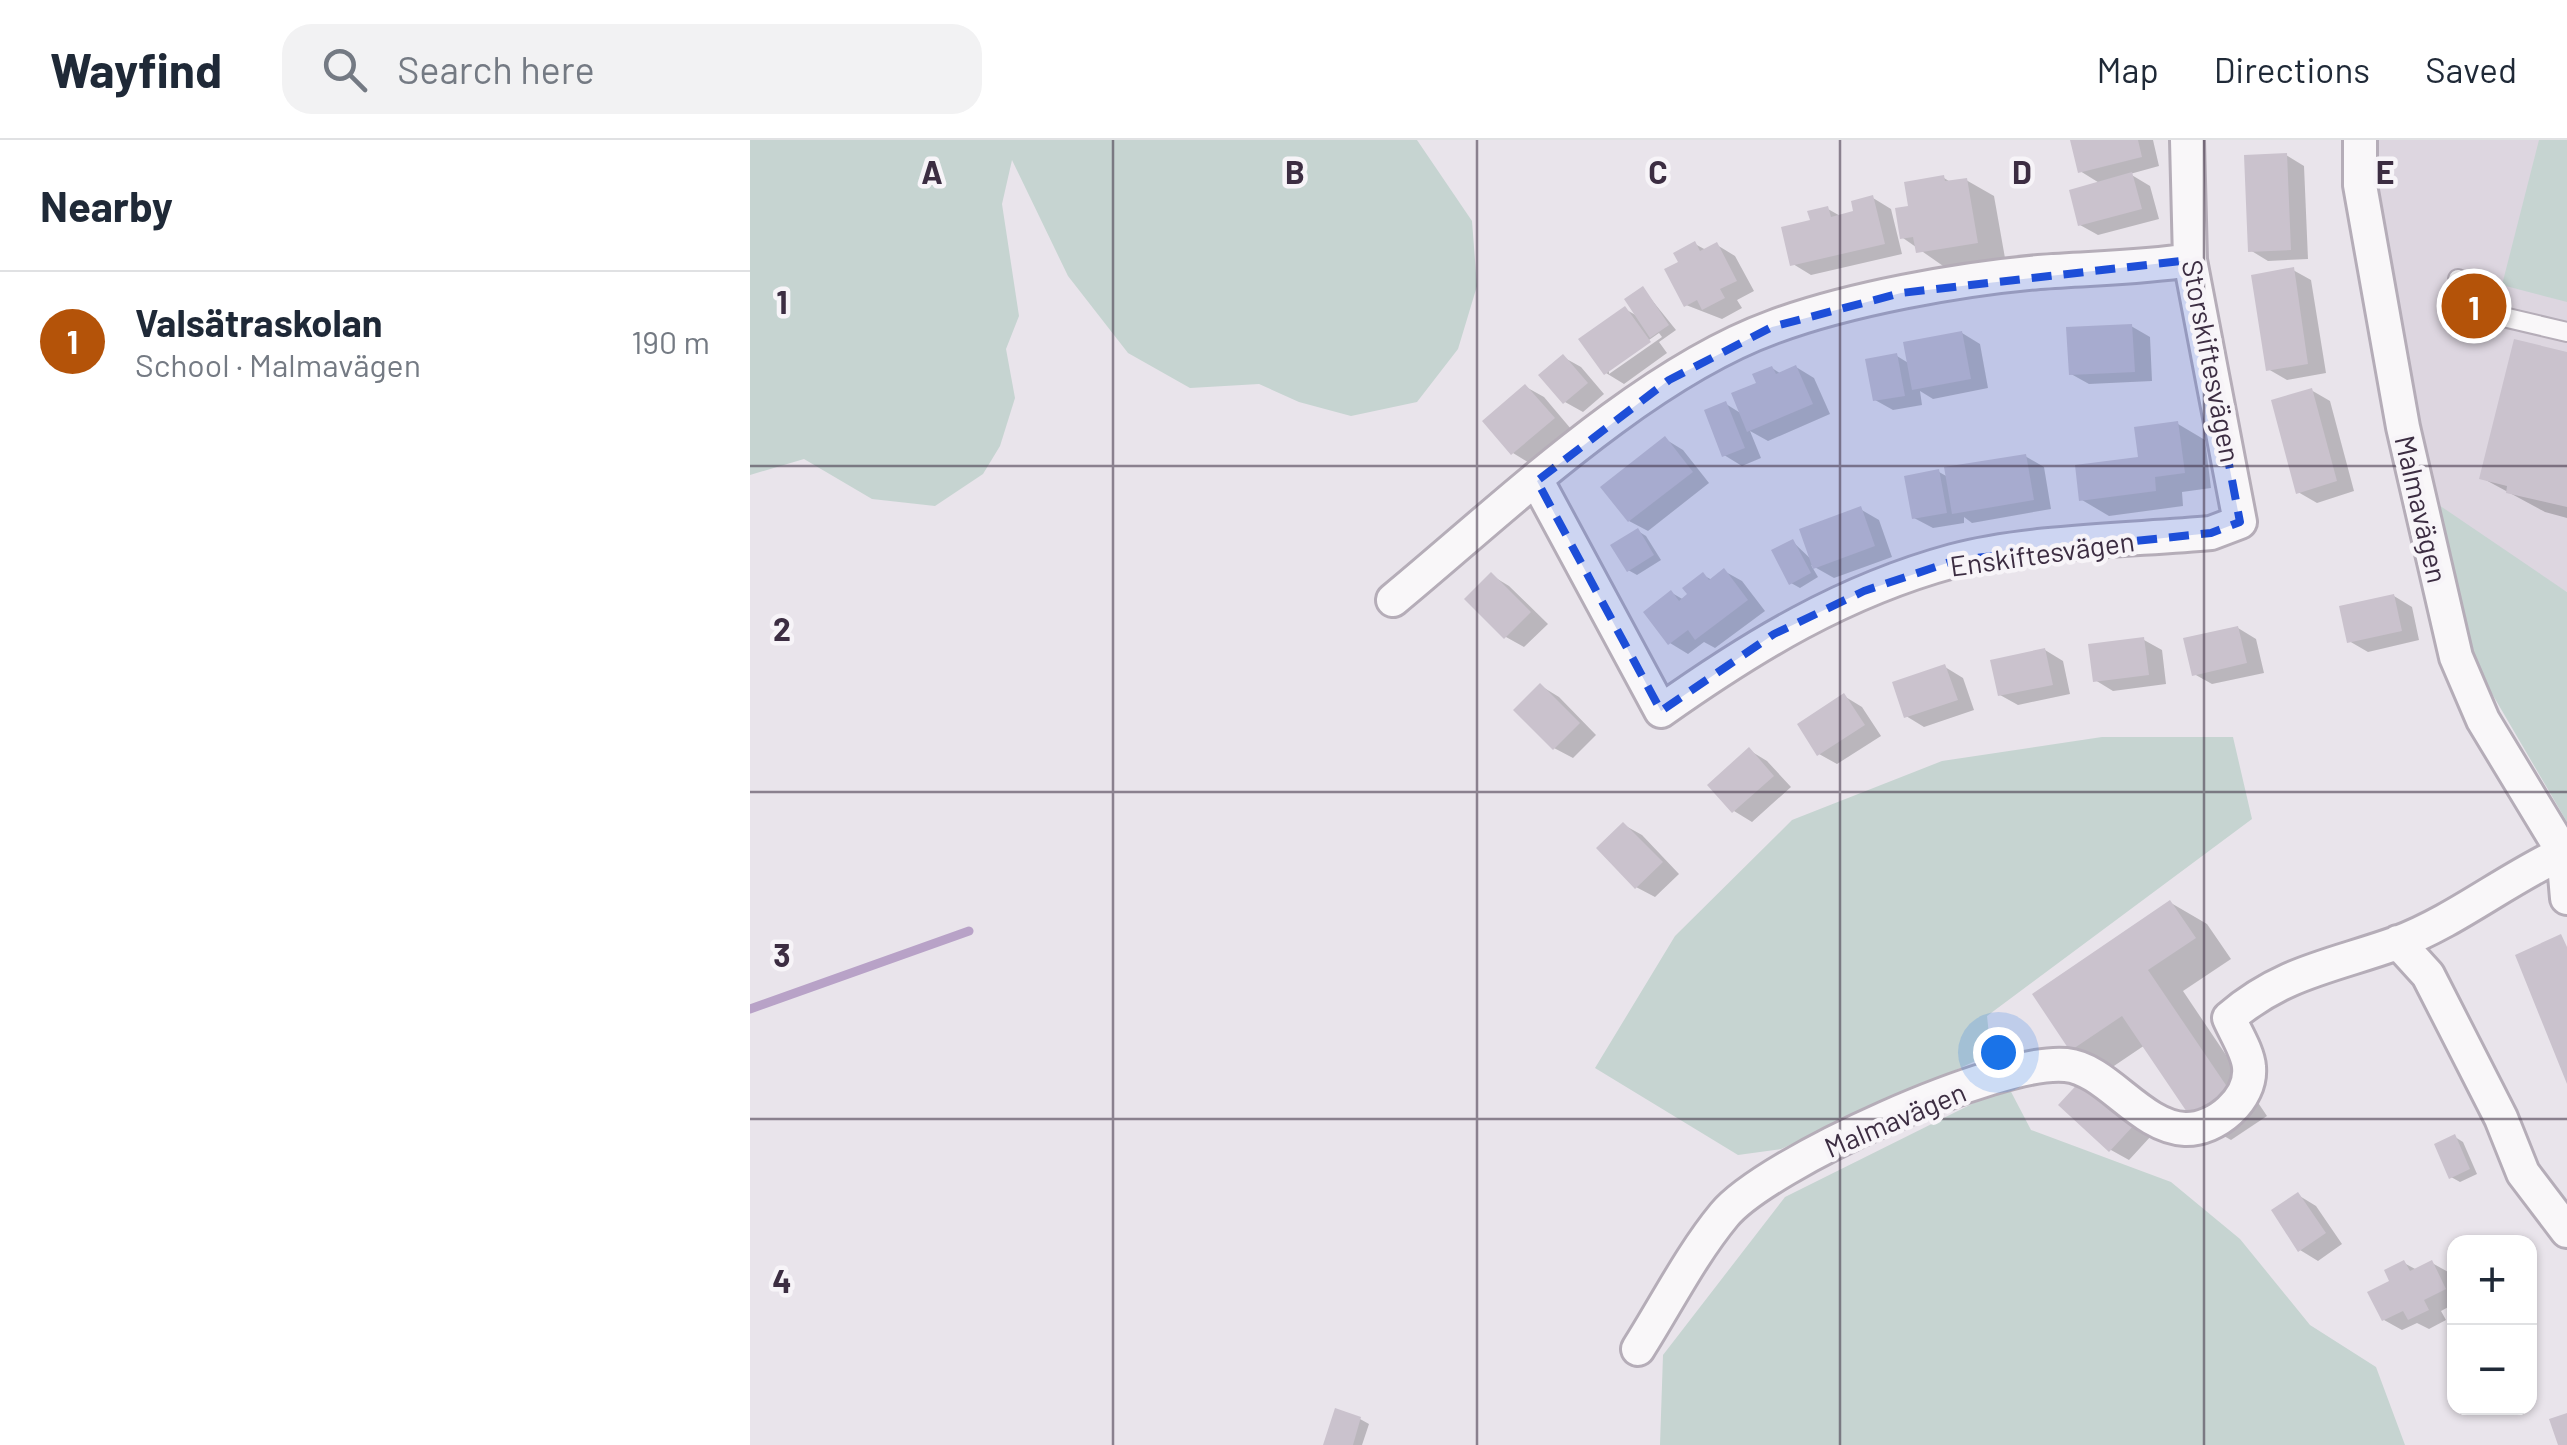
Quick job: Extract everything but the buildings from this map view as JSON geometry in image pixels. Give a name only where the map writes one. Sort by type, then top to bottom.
[{"type":"street","name":"Storskiftesvägen","points":[[2188,140],[2190,260],[2240,522]]},
{"type":"street","name":"Malmavägen","points":[[2360,140],[2360,185],[2402,427],[2456,657],[2483,720],[2565,851],[2567,898]]},
{"type":"street","points":[[1393,600],[1536,482],[1669,380],[1772,327],[1901,294],[2036,272],[2190,260]]},
{"type":"street","name":"Enskiftesvägen","points":[[1536,482],[1661,711],[1774,634],[1864,590],[1956,560],[2212,533],[2240,522]]},
{"type":"street","name":"Malmavägen","points":[[1638,1349],[1725,1214],[1771,1175],[1933,1100],[2008,1072],[2068,1065],[2154,1120],[2186,1129],[2221,1119],[2244,1094],[2250,1067],[2229,1018],[2258,992],[2326,962],[2398,942],[2565,851]]},
{"type":"street","points":[[2398,942],[2428,974],[2523,1173],[2567,1231]]},
{"type":"lane","points":[[2458,279],[2482,312],[2567,332]]},
{"type":"highlighted area","points":[[2190,260],[2240,522],[2211,533],[1956,560],[1864,591],[1774,634],[1661,711],[1537,481],[1669,380],[1772,327],[1901,293]]},
{"type":"shaded area","points":[[750,140],[1417,140],[1472,221],[1477,286],[1458,349],[1417,402],[1351,416],[1299,402],[1259,384],[1190,388],[1128,353],[1068,276],[1012,160],[1002,204],[1019,316],[1006,349],[1015,398],[1000,446],[983,474],[935,506],[872,499],[804,459],[750,475]]},
{"type":"shaded area","points":[[2360,140],[2567,140],[2567,592],[2475,533],[2417,488]]},
{"type":"shaded area","points":[[2539,140],[2567,140],[2567,302],[2502,285]]},
{"type":"shaded area","points":[[2436,503],[2567,592],[2567,822],[2477,668]]},
{"type":"shaded area","points":[[2102,737],[2233,737],[2252,819],[1987,1016],[1991,1054],[1781,1149],[1738,1155],[1595,1068],[1675,936],[1792,820],[1942,761]]},
{"type":"shaded area","points":[[2008,1086],[2031,1130],[2171,1182],[2240,1239],[2310,1325],[2376,1367],[2405,1445],[1660,1445],[1663,1355],[1785,1197]]},
{"type":"waterway","points":[[750,1009],[969,931]]},
{"type":"place","name":"Valsätraskolan","points":[[2474,306]]}]
